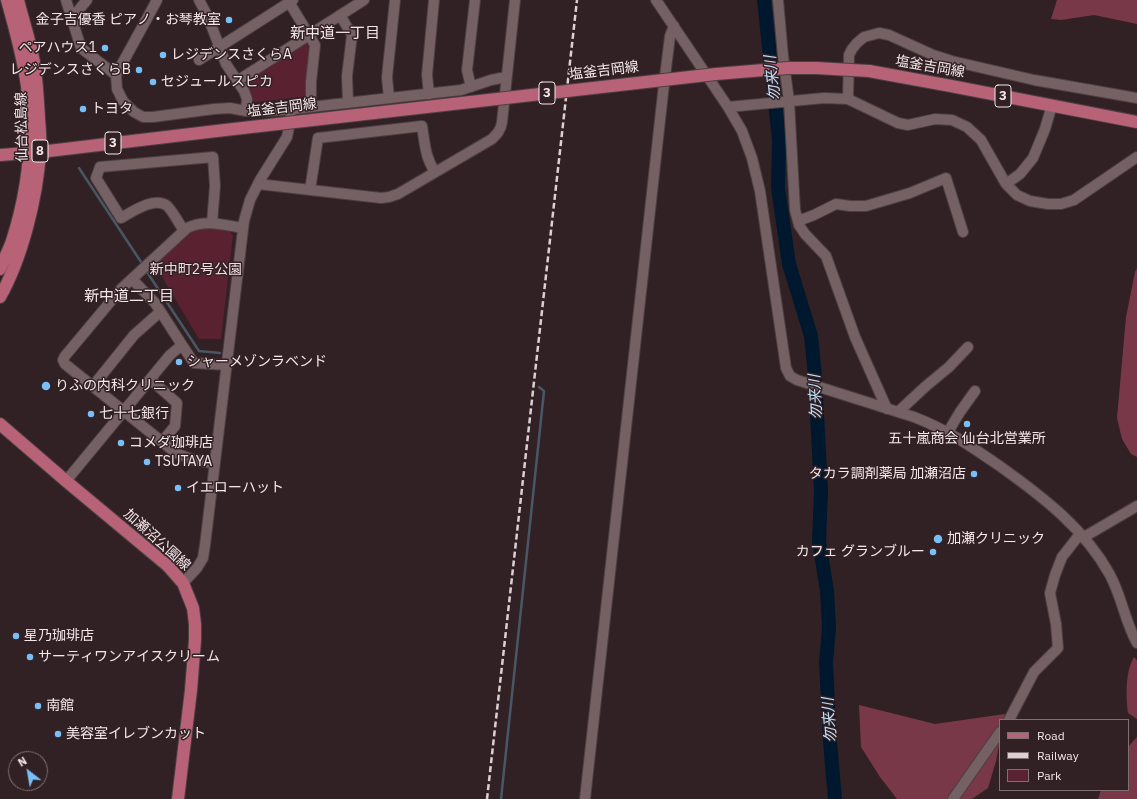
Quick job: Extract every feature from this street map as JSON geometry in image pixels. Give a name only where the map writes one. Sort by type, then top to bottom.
[{"type":"main road","name":"仙台松島線","points":[[0,269],[12,241],[28,171],[35,152],[30,137],[27,87],[19,46],[7,0]]},
{"type":"main road","name":"仙台松島線","points":[[0,297],[16,261],[27,229],[34,194],[38,88],[33,60],[18,0]]},
{"type":"main road","name":"塩釜吉岡線","points":[[0,155],[752,70],[788,68],[869,71],[1137,122]]},
{"type":"main road","name":"加瀬沼公園線","points":[[0,424],[168,566],[183,583],[193,608],[195,640],[178,799]]},
{"type":"street","points":[[66,0],[81,48],[116,75]]},
{"type":"street","points":[[72,18],[87,0]]},
{"type":"street","points":[[157,0],[116,75],[117,88],[123,101],[134,112],[143,116],[153,117],[230,108],[246,111],[293,109],[461,90],[491,80],[506,78]]},
{"type":"street","points":[[199,0],[208,17],[226,64],[244,90],[247,99],[246,111]]},
{"type":"street","points":[[237,81],[364,0]]},
{"type":"street","points":[[389,98],[387,77],[395,0]]},
{"type":"street","points":[[430,94],[427,75],[434,0]]},
{"type":"street","points":[[471,87],[467,70],[475,0]]},
{"type":"street","points":[[258,184],[381,198],[390,197],[398,194],[492,139],[501,128],[502,122],[515,0]]},
{"type":"street","points":[[656,0],[728,107],[742,132],[752,158],[760,191],[786,368],[790,376],[797,380],[930,423],[966,443],[1036,492],[1082,535],[1101,560],[1111,576],[1120,596],[1125,615],[1137,643]]},
{"type":"street","points":[[778,0],[795,210],[799,225],[805,234],[826,256],[855,337],[887,409]]},
{"type":"street","points":[[199,60],[291,1],[315,45],[311,82],[311,106]]},
{"type":"street","points":[[340,15],[352,35],[347,76],[348,103]]},
{"type":"street","points":[[585,799],[664,86],[670,36],[674,26]]},
{"type":"street","points":[[848,99],[849,55],[852,49],[864,37],[879,34],[889,35],[933,55],[952,61],[1034,80],[1137,98]]},
{"type":"street","points":[[728,107],[824,98],[848,99],[898,123],[908,125],[935,119],[952,120],[967,127],[981,140],[1006,184],[1017,195],[1030,201],[1048,204],[1061,204],[1074,200],[1137,156]]},
{"type":"street","points":[[1006,184],[1020,174],[1033,158],[1045,129],[1052,105]]},
{"type":"street","points":[[183,583],[197,568],[203,558],[244,221],[250,200],[258,184],[287,137],[293,109]]},
{"type":"street","points":[[310,190],[318,138],[422,126],[426,152],[429,162],[435,172]]},
{"type":"street","points":[[184,231],[167,205],[161,202],[146,204],[121,218],[96,178],[100,167],[213,157],[215,186],[212,223]]},
{"type":"street","points":[[798,221],[836,204],[866,206],[910,193],[946,178],[963,232]]},
{"type":"street","points":[[215,463],[200,462],[176,453],[124,412],[63,360],[121,289],[184,231],[201,223],[212,223],[243,228]]},
{"type":"street","points":[[139,272],[160,312],[194,363],[226,365]]},
{"type":"street","points":[[93,386],[134,335],[160,312]]},
{"type":"street","points":[[66,481],[170,355],[182,345]]},
{"type":"street","points":[[898,412],[926,386],[950,367],[968,347]]},
{"type":"street","points":[[150,380],[177,403],[175,426],[162,442]]},
{"type":"street","points":[[948,432],[960,412],[976,391]]},
{"type":"street","points":[[1010,719],[1034,672],[1058,648],[1056,624],[1050,593],[1062,558],[1082,535],[1137,506]]},
{"type":"street","points":[[953,799],[999,733]]},
{"type":"green space","points":[[305,43],[310,44],[307,93],[303,97],[254,102],[247,92],[246,80]]},
{"type":"green space","name":"新中町2号公園","points":[[201,227],[228,229],[233,235],[221,339],[199,339],[155,265],[188,233]]},
{"type":"shaded area","points":[[1057,0],[1137,0],[1137,24],[1094,15],[1061,20],[1051,19]]},
{"type":"shaded area","points":[[1137,268],[1137,457],[1131,454],[1122,439],[1117,418],[1126,317]]},
{"type":"shaded area","points":[[1134,657],[1137,660],[1137,719],[1128,713],[1127,699],[1129,670]]},
{"type":"shaded area","points":[[859,705],[935,724],[1005,714],[1004,719],[999,719],[999,744],[988,788],[972,799],[897,799],[880,777],[861,747]]},
{"type":"shaded area","points":[[1137,737],[1137,799],[1098,799],[1101,791],[1129,791],[1129,746]]},
{"type":"waterway","name":"勿来川","points":[[764,0],[779,140],[778,188],[789,264],[811,336],[815,376],[821,491],[819,541],[827,591],[829,628],[826,662],[830,742],[835,799]]},
{"type":"waterway","points":[[79,168],[143,265]]},
{"type":"waterway","points":[[145,269],[199,351],[220,353]]},
{"type":"waterway","points":[[501,799],[544,391],[539,387]]},
{"type":"railway","points":[[487,799],[577,0]]},
{"type":"place","name":"金子吉優香 ピアノ・お琴教室","points":[[229,20]]},
{"type":"place","name":"ペアハウス1","points":[[105,48]]},
{"type":"place","name":"レジデンスさくらA","points":[[163,55]]},
{"type":"place","name":"レジデンスさくらB","points":[[139,70]]},
{"type":"place","name":"セジュールスピカ","points":[[153,82]]},
{"type":"place","name":"トヨタ","points":[[83,109]]},
{"type":"place","name":"シャーメゾンラベンド","points":[[179,362]]},
{"type":"place","name":"りふの内科クリニック","points":[[46,386]]},
{"type":"place","name":"七十七銀行","points":[[91,414]]},
{"type":"place","name":"五十嵐商会 仙台北営業所","points":[[967,424]]},
{"type":"place","name":"コメダ珈琲店","points":[[121,443]]},
{"type":"place","name":"TSUTAYA","points":[[147,462]]},
{"type":"place","name":"タカラ調剤薬局 加瀬沼店","points":[[974,474]]},
{"type":"place","name":"イエローハット","points":[[178,488]]},
{"type":"place","name":"加瀬クリニック","points":[[938,539]]},
{"type":"place","name":"カフェ グランブルー","points":[[933,552]]},
{"type":"place","name":"星乃珈琲店","points":[[16,636]]},
{"type":"place","name":"サーティワンアイスクリーム","points":[[30,657]]},
{"type":"place","name":"南館","points":[[38,706]]},
{"type":"place","name":"美容室イレブンカット","points":[[58,734]]},
{"type":"district","name":"新中道一丁目","points":[[335,34]]},
{"type":"district","name":"新中道二丁目","points":[[129,297]]}]
